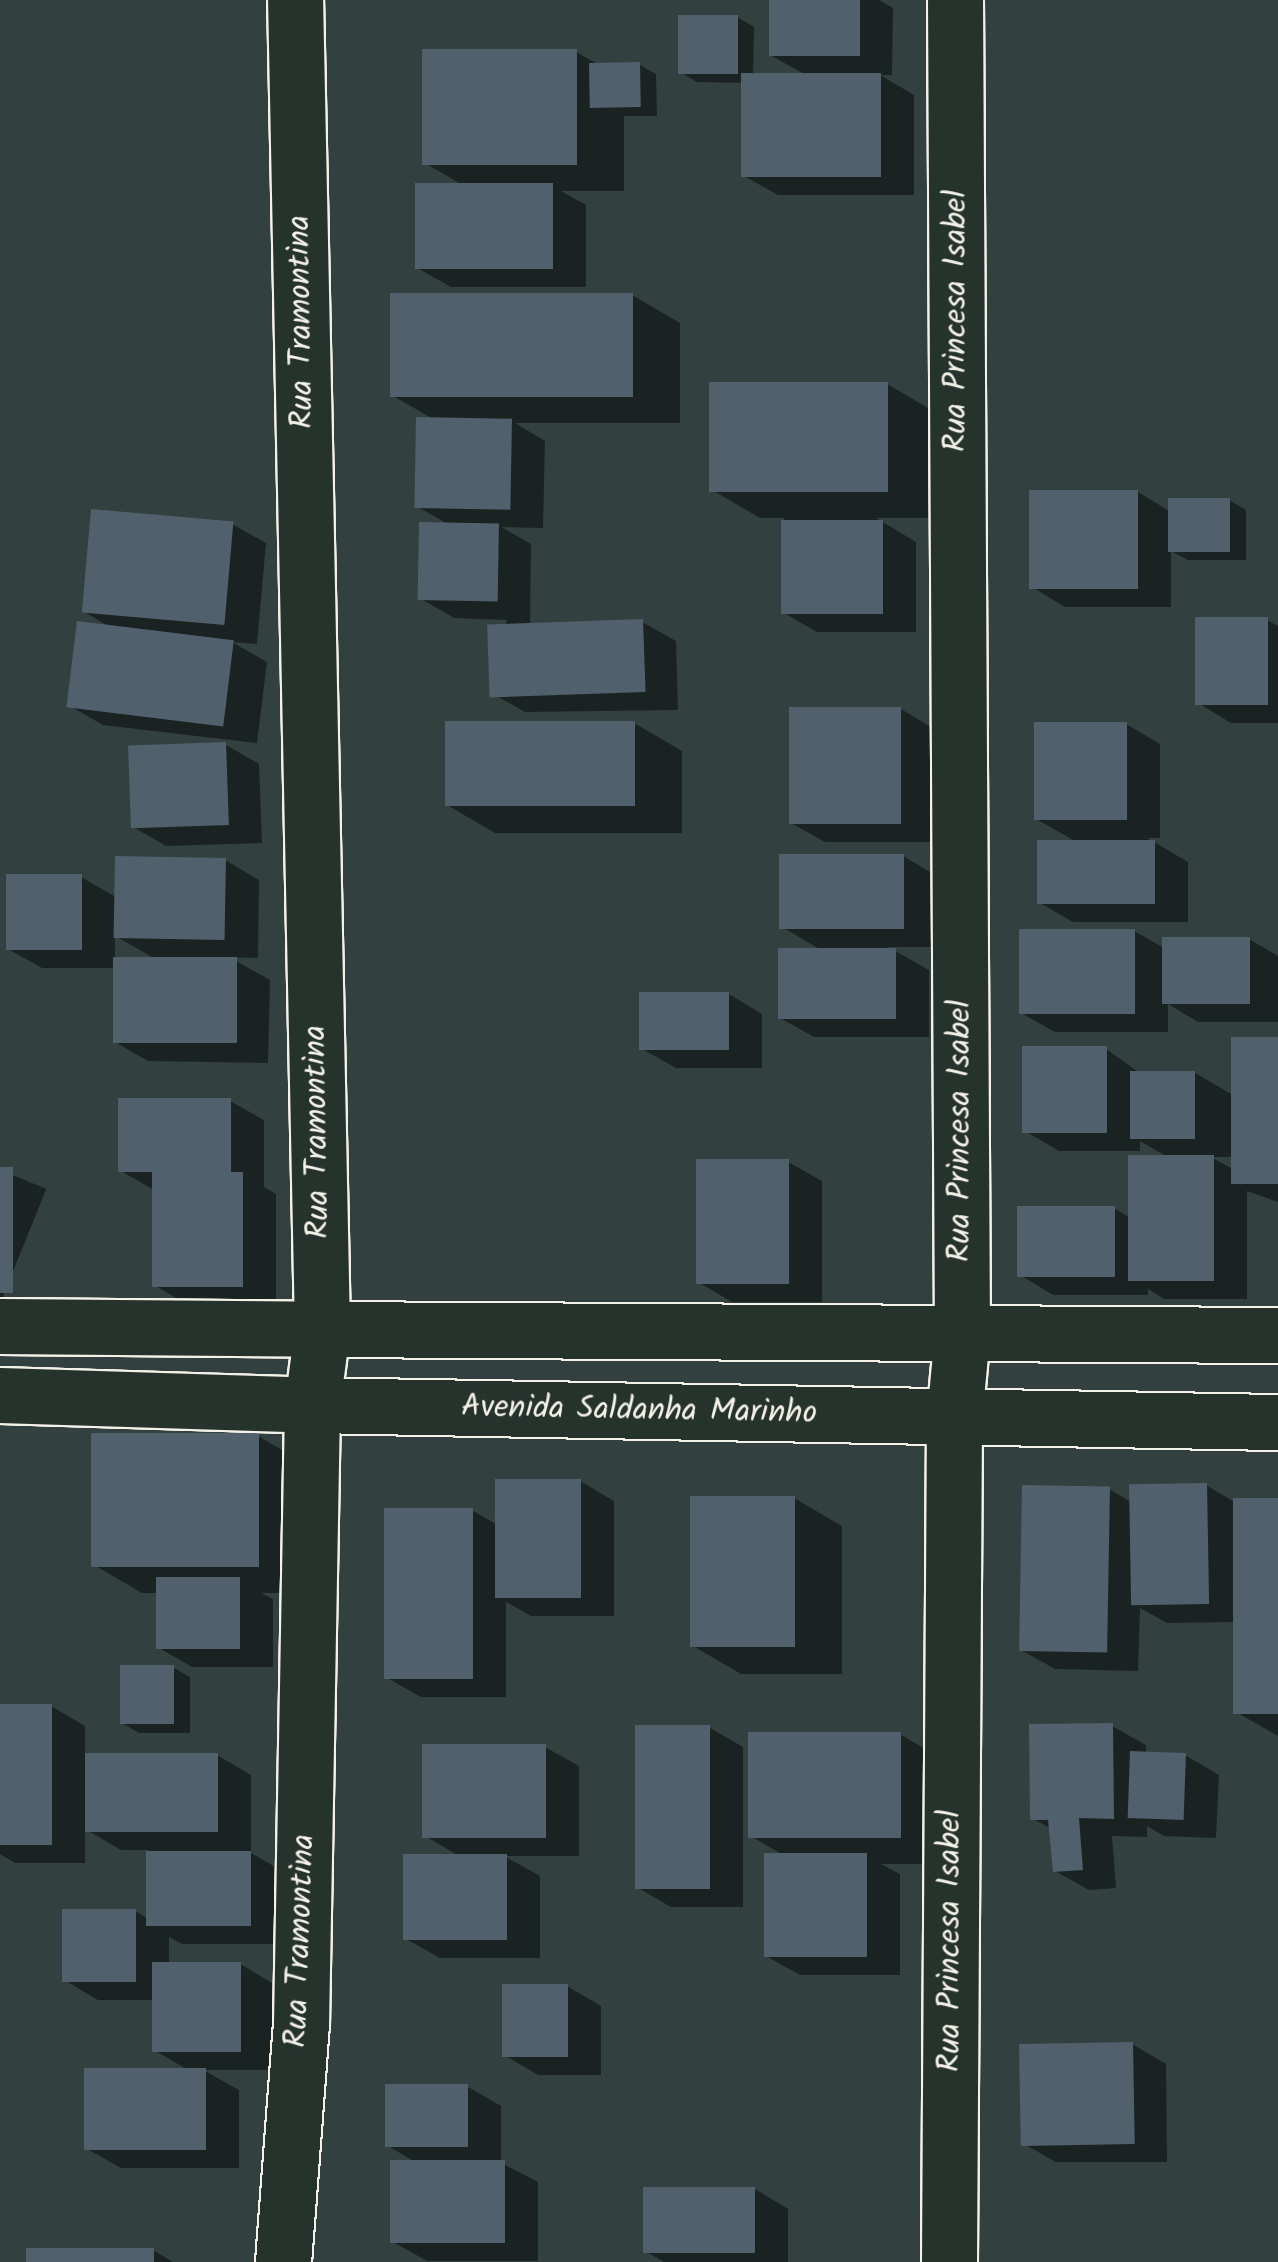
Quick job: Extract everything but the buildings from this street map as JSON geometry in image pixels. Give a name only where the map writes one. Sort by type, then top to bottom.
[{"type":"street","name":"Rua Tramontina","points":[[283,2262],[300,2025],[312,1405],[322,1329],[296,0]]},
{"type":"street","name":"Rua Princesa Isabel","points":[[948,2262],[954,1418],[962,1334],[955,0]]},
{"type":"street","points":[[0,1326],[1278,1336]]},
{"type":"street","name":"Avenida Saldanha Marinho","points":[[0,1396],[1278,1422]]}]
